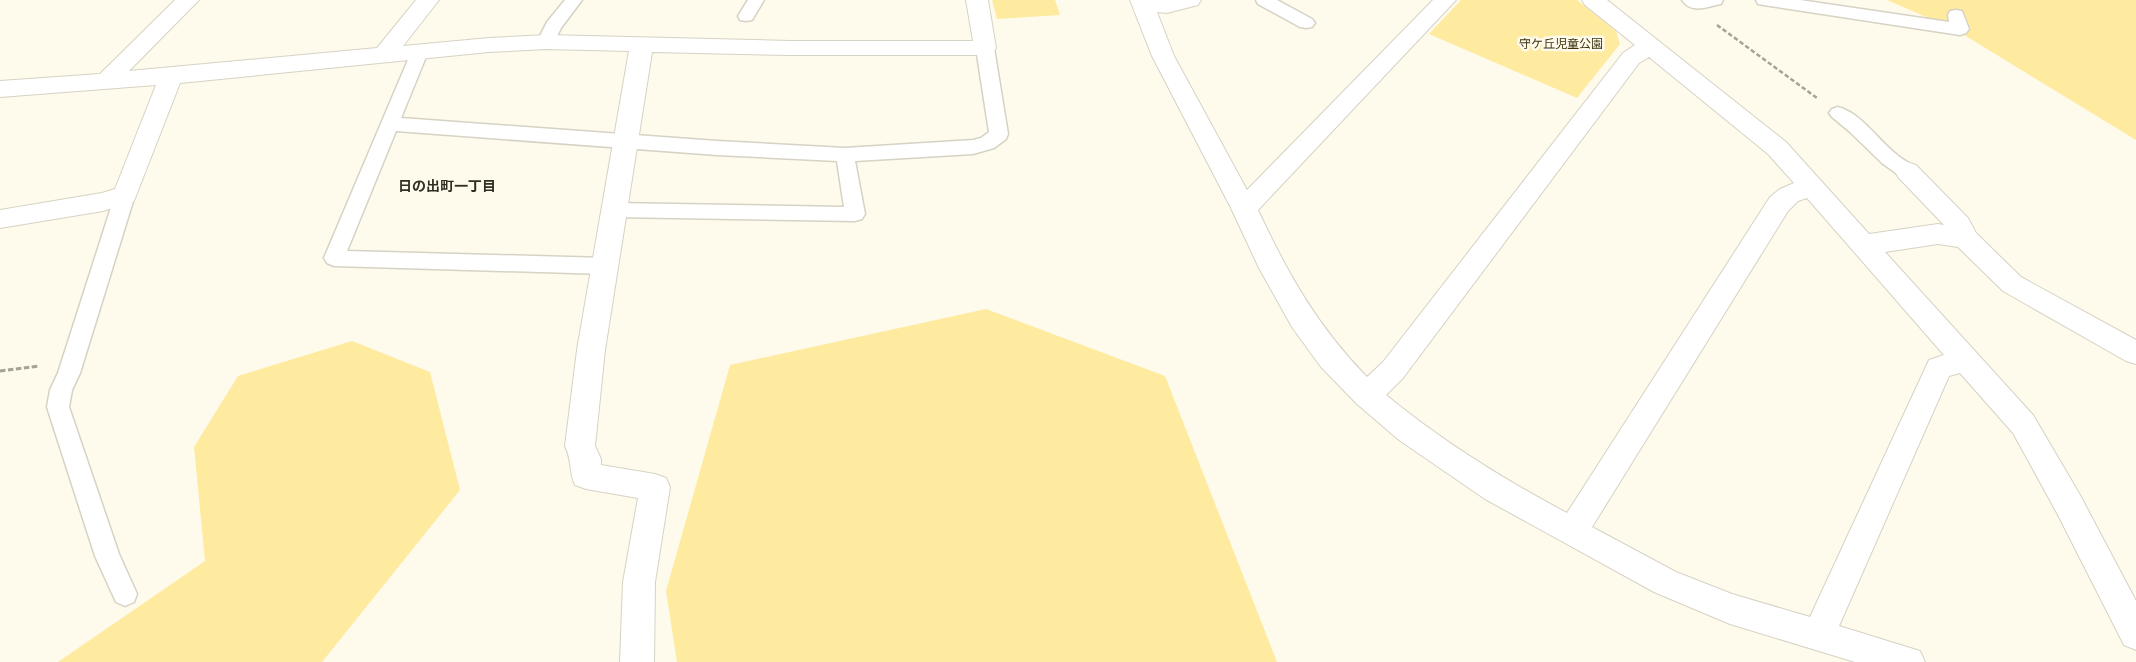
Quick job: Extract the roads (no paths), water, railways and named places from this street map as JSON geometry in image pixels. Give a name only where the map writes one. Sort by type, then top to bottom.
[{"type":"street","points":[[106,81],[188,0]]},
{"type":"street","points":[[383,56],[428,0]]},
{"type":"street","points":[[0,89],[171,76],[419,52],[546,42],[790,48],[985,48],[981,18],[976,0]]},
{"type":"street","points":[[1190,0],[1167,6],[1142,3],[1163,56],[1244,208],[1272,268],[1302,319],[1331,359],[1367,396],[1409,431],[1496,490],[1673,586],[1730,609],[1908,662]]},
{"type":"street","points":[[1244,208],[1445,0]]},
{"type":"street","points":[[1593,0],[1776,148],[2022,424],[2069,505],[2136,634]]},
{"type":"street","points":[[637,662],[639,582],[655,488],[586,476],[586,459],[580,446],[591,350],[642,44]]},
{"type":"street","points":[[1367,396],[1393,370],[1631,58],[1651,46]]},
{"type":"street","points":[[0,219],[103,202],[125,195],[171,76]]},
{"type":"street","points":[[1907,171],[1959,226],[1966,239],[2012,284],[2136,352]]},
{"type":"street","points":[[1572,532],[1779,204],[1789,195],[1811,186]]},
{"type":"street","points":[[1863,245],[1938,234],[1966,239]]},
{"type":"street","points":[[1818,636],[1939,368],[1966,360]]},
{"type":"lane","points":[[546,42],[553,26],[574,0]]},
{"type":"lane","points":[[746,16],[756,0]]},
{"type":"lane","points":[[1264,0],[1306,23]]},
{"type":"lane","points":[[1692,2],[1715,0]]},
{"type":"lane","points":[[1764,0],[1960,29],[1956,15]]},
{"type":"lane","points":[[390,124],[716,148],[845,155],[973,147],[987,143],[999,134],[985,48]]},
{"type":"lane","points":[[419,52],[334,258],[606,266]]},
{"type":"lane","points":[[1838,113],[1863,132],[1895,165],[1907,171]]},
{"type":"lane","points":[[614,210],[855,214],[845,155]]},
{"type":"lane","points":[[125,195],[73,360],[61,390],[58,406],[107,556],[125,594]]},
{"type":"district","name":"日の出町一丁目","points":[[447,186]]},
{"type":"park label","name":"守ケ丘児童公園","points":[[1561,44]]}]
